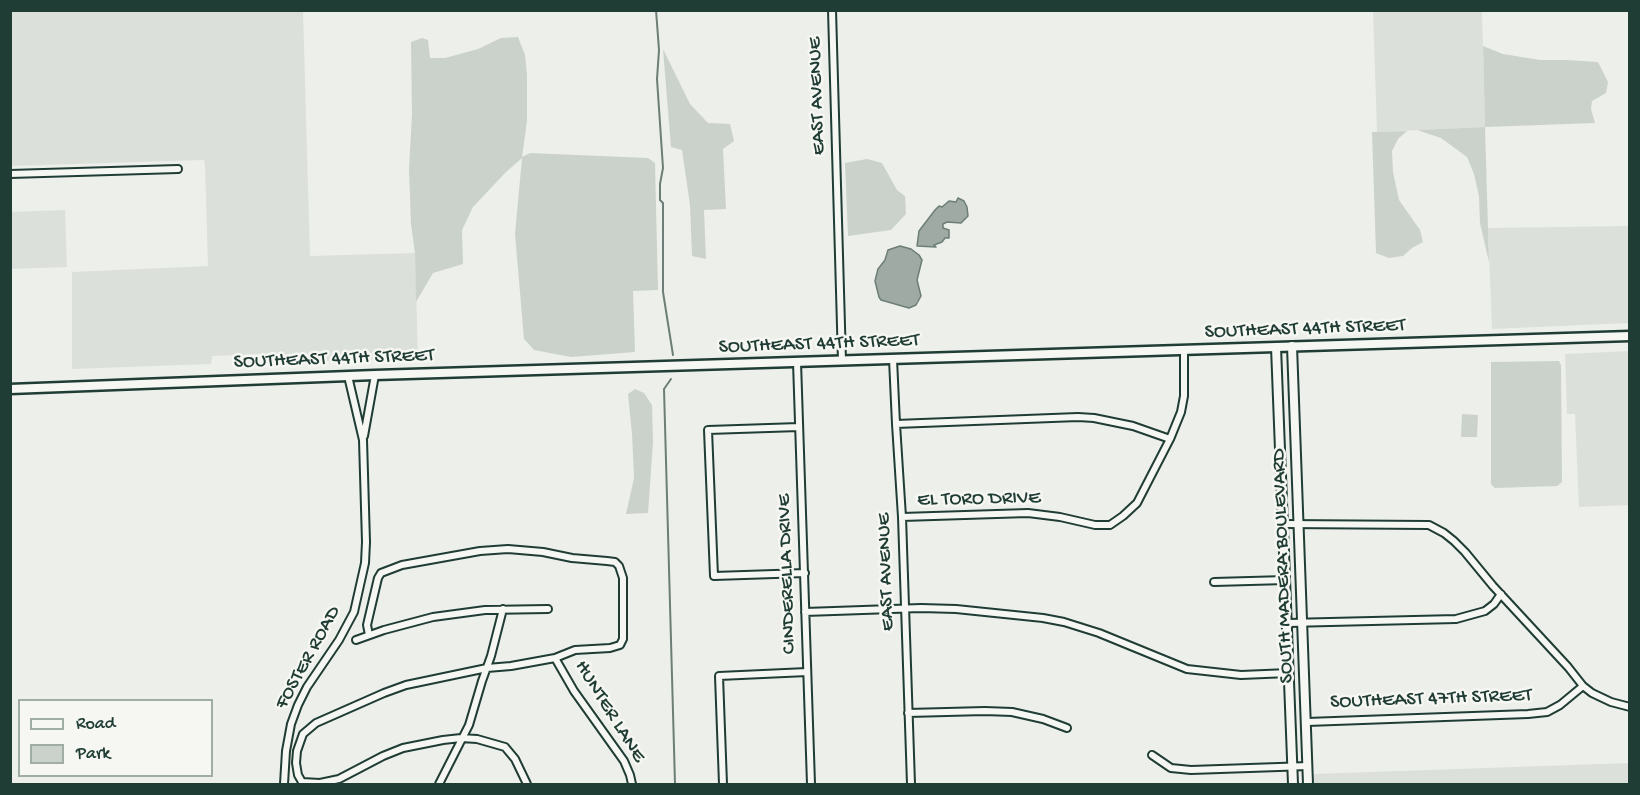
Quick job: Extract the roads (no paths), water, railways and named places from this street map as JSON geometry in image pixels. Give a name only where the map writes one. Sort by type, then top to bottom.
[{"type":"main road","name":"SOUTHEAST 44TH STREET","points":[[10,389],[375,375],[1629,336]]},
{"type":"street","name":"EAST AVENUE","points":[[832,10],[842,361]]},
{"type":"street","points":[[10,174],[178,169]]},
{"type":"street","name":"SOUTH MADERA BOULEVARD","points":[[1292,346],[1308,784]]},
{"type":"street","name":"SOUTH MADERA BOULEVARD","points":[[1276,347],[1293,784]]},
{"type":"street","name":"EL TORO DRIVE","points":[[902,517],[1028,513],[1059,516],[1095,525],[1110,525],[1137,503],[1170,439],[1181,412],[1184,396],[1184,350]]},
{"type":"street","name":"EAST AVENUE","points":[[893,359],[902,517],[910,784]]},
{"type":"street","name":"CINDERELLA DRIVE","points":[[797,362],[811,784]]},
{"type":"street","name":"FOSTER ROAD","points":[[363,440],[375,375]]},
{"type":"street","name":"FOSTER ROAD","points":[[284,784],[286,751],[294,715],[307,687],[339,640],[354,612],[366,563],[363,440],[348,376]]},
{"type":"street","points":[[896,424],[1078,417],[1133,426],[1170,439]]},
{"type":"street","points":[[799,427],[708,430],[714,576],[804,573]]},
{"type":"street","points":[[1284,525],[1429,525],[1454,541],[1583,686],[1611,702],[1629,707]]},
{"type":"street","points":[[369,635],[367,624],[378,578],[381,573],[391,568],[468,552],[508,549],[615,562],[623,578],[623,639],[620,645],[610,648],[575,650],[555,658],[487,668],[406,685],[315,723],[303,734],[297,751],[297,769],[302,782],[328,782],[339,779],[403,748],[461,738],[477,739],[505,747],[515,759],[527,784]]},
{"type":"street","points":[[1214,582],[1286,580]]},
{"type":"street","points":[[1288,624],[1456,619],[1485,611],[1501,594]]},
{"type":"street","points":[[439,784],[469,724],[491,656],[503,609]]},
{"type":"street","points":[[356,640],[433,617],[485,610],[549,609]]},
{"type":"street","points":[[805,612],[956,609],[1043,618],[1099,633],[1187,669],[1241,675],[1289,673]]},
{"type":"street","name":"HUNTER LANE","points":[[555,658],[574,691],[624,761],[632,784]]},
{"type":"street","points":[[723,784],[719,676],[807,672]]},
{"type":"street","name":"SOUTHEAST 47TH STREET","points":[[1307,722],[1547,712],[1560,705],[1583,686]]},
{"type":"street","points":[[908,712],[1012,712],[1043,718],[1067,728]]},
{"type":"street","points":[[1152,755],[1171,768],[1191,770],[1308,766]]},
{"type":"waterway","points":[[656,10],[659,50],[657,79],[663,168],[660,184],[660,200],[663,203],[663,292],[673,355]]},
{"type":"waterway","points":[[671,379],[664,389],[675,784]]}]
